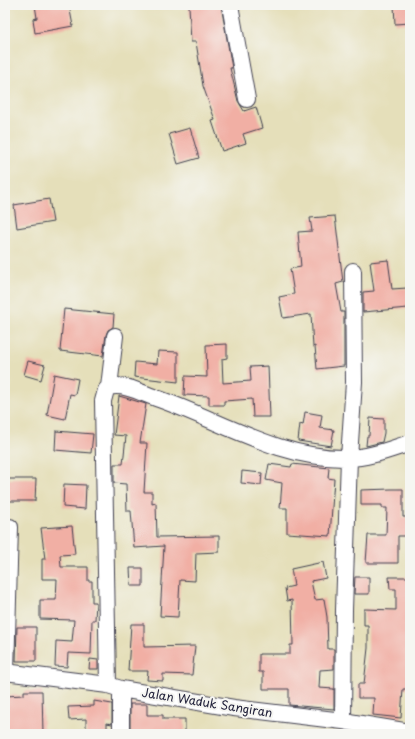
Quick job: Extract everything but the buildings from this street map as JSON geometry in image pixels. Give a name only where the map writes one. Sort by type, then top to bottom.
[{"type":"street","points":[[230,5],[248,99]]},
{"type":"street","points":[[344,721],[344,610],[349,458],[354,382],[353,270]]},
{"type":"street","points":[[116,336],[109,387],[106,390],[103,401],[115,687],[121,734]]},
{"type":"street","points":[[109,387],[123,386],[163,400],[282,448],[310,455],[349,458],[382,452],[410,443]]},
{"type":"street","points":[[5,672],[10,527]]},
{"type":"street","name":"Jalan Waduk Sangiran","points":[[5,672],[115,687],[234,708],[344,721],[371,730],[410,732]]}]
